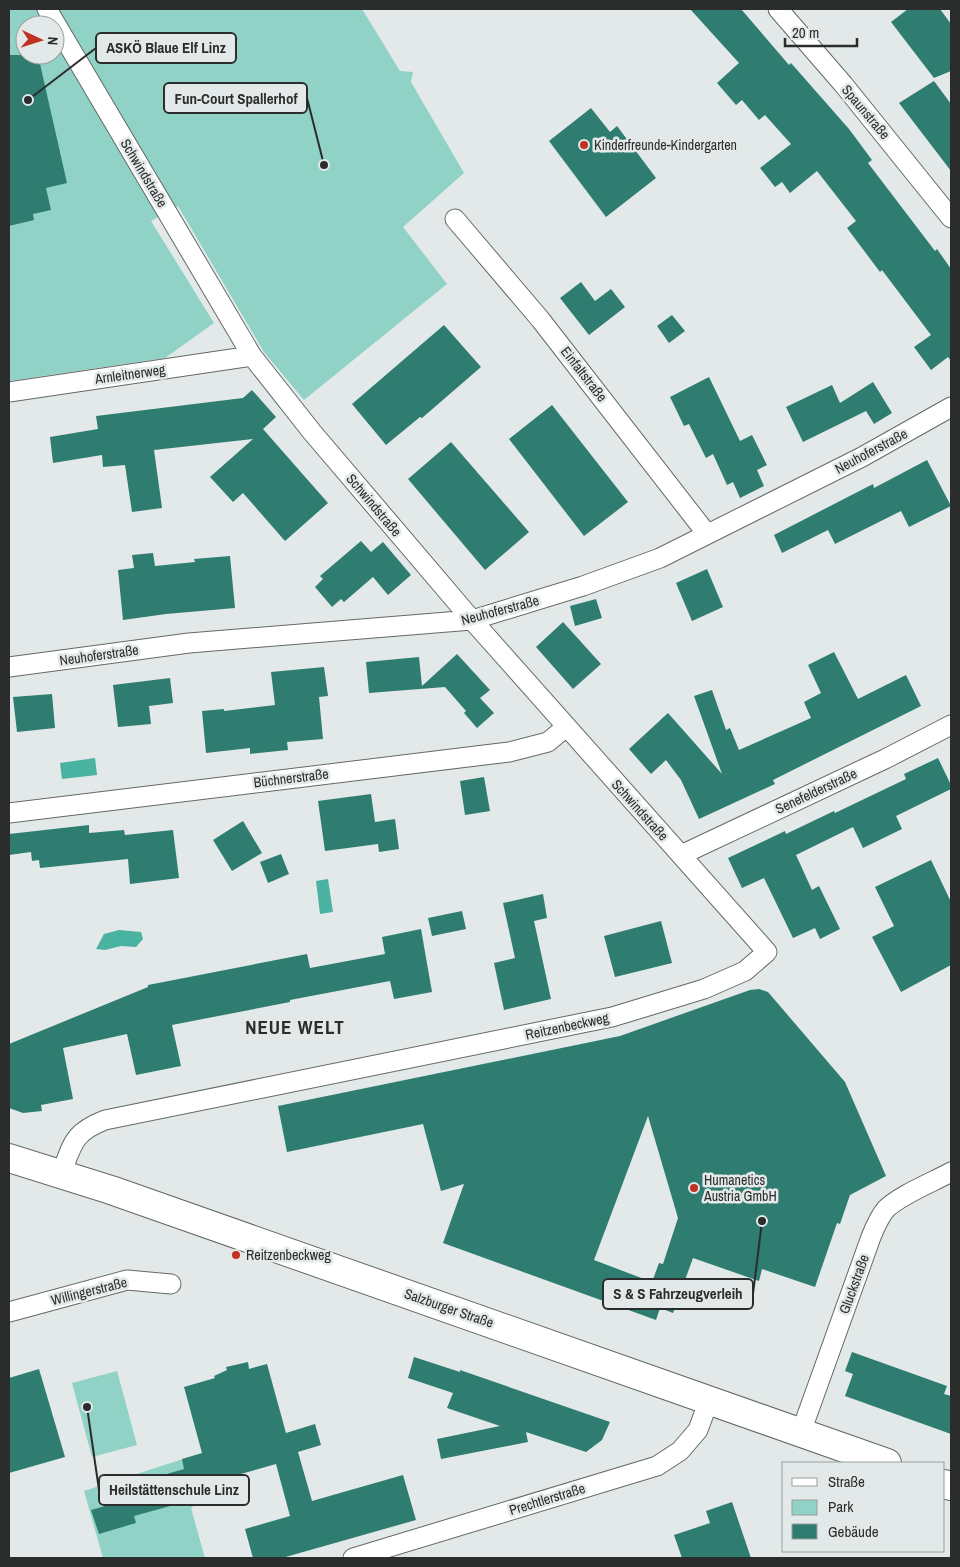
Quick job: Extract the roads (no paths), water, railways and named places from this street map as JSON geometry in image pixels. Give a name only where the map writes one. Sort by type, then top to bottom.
[{"type":"main road","name":"Salzburger Straße","points":[[9,1158],[111,1190],[884,1462]]},
{"type":"street","name":"Schwindstraße","points":[[47,9],[252,356],[312,432],[472,620],[767,952]]},
{"type":"street","name":"Spaunstraße","points":[[778,9],[843,84],[951,218]]},
{"type":"street","name":"Einfaltstraße","points":[[455,219],[540,319],[708,534]]},
{"type":"street","name":"Arnleitnerweg","points":[[9,392],[252,356]]},
{"type":"street","name":"Neuhoferstraße","points":[[9,667],[189,643],[472,620],[583,586],[660,558],[862,457],[951,407]]},
{"type":"street","name":"Senefelderstraße","points":[[681,855],[885,759],[951,725]]},
{"type":"street","name":"Büchnerstraße","points":[[9,813],[509,752],[548,742],[566,727]]},
{"type":"street","name":"Reitzenbeckweg","points":[[61,1174],[75,1138],[90,1126],[104,1120],[612,1016],[704,989],[745,971],[767,952]]},
{"type":"street","name":"Gluckstraße","points":[[801,1432],[871,1237],[880,1218],[887,1208],[902,1198],[951,1172]]},
{"type":"street","name":"Willingerstraße","points":[[9,1312],[128,1280],[171,1284]]},
{"type":"street","name":"Prechtlerstraße","points":[[353,1558],[657,1466],[680,1451],[698,1430],[710,1400]]},
{"type":"place","name":"ASKÖ Blaue Elf Linz","points":[[28,100]]},
{"type":"place","name":"Kinderfreunde-Kindergarten","points":[[584,145]]},
{"type":"place","name":"Fun-Court Spallerhof","points":[[324,165]]},
{"type":"place","name":"Humanetics Austria GmbH","points":[[694,1188]]},
{"type":"place","name":"S & S Fahrzeugverleih","points":[[762,1221]]},
{"type":"place","name":"Reitzenbeckweg","points":[[236,1255]]},
{"type":"place","name":"Heilstättenschule Linz","points":[[87,1407]]},
{"type":"district","name":"NEUE WELT","points":[[295,1027]]}]
